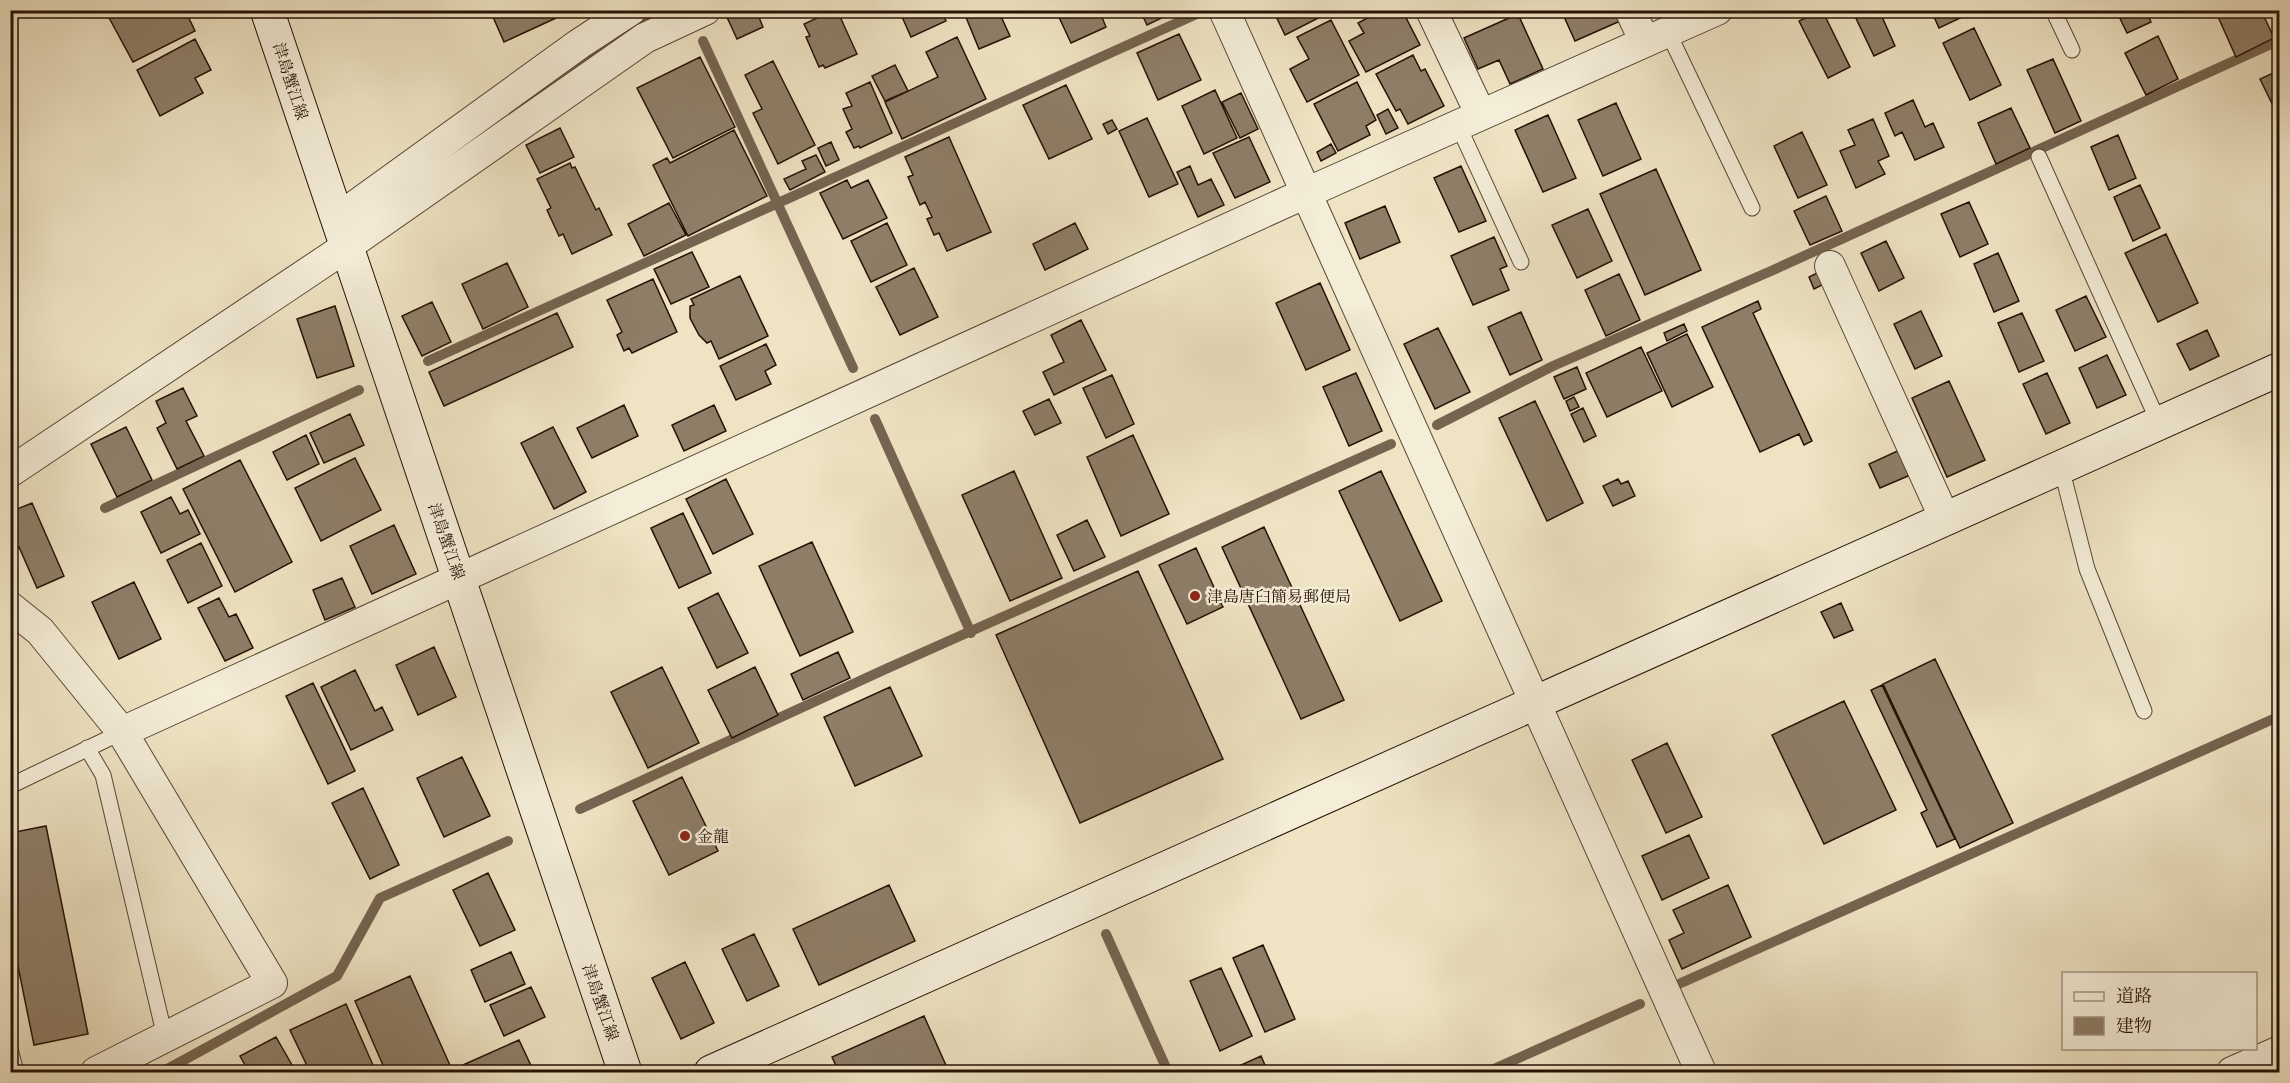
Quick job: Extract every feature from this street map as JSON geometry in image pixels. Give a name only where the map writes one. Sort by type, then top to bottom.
[{"type":"street","name":"津島蟹江線","points":[[267,10],[625,1072]]},
{"type":"street","points":[[10,472],[342,233],[579,44],[631,10]]},
{"type":"street","points":[[342,233],[645,38],[705,10]]},
{"type":"street","points":[[1224,10],[1701,1072]]},
{"type":"street","points":[[1431,10],[1469,120]]},
{"type":"street","points":[[1630,10],[1657,37]]},
{"type":"street","points":[[122,732],[1306,193],[1717,10]]},
{"type":"street","points":[[1830,266],[1945,519]]},
{"type":"street","points":[[711,1072],[2280,369]]},
{"type":"street","points":[[10,607],[40,631],[122,732],[272,983],[96,1072]]},
{"type":"street","points":[[2232,1072],[2280,1051]]},
{"type":"lane","points":[[2053,10],[2072,50]]},
{"type":"lane","points":[[1657,37],[1752,208]]},
{"type":"lane","points":[[1469,120],[1521,262]]},
{"type":"lane","points":[[2039,158],[2159,423]]},
{"type":"lane","points":[[2061,467],[2087,569],[2144,711]]},
{"type":"lane","points":[[10,786],[122,732]]},
{"type":"lane","points":[[87,748],[103,776],[165,1037]]},
{"type":"lane","points":[[10,1049],[16,1072]]},
{"type":"building","points":[[114,10],[133,10],[135,15],[144,10],[185,10],[195,31],[133,62],[107,14]]},
{"type":"building","points":[[490,10],[553,10],[556,18],[504,42]]},
{"type":"building","points":[[736,10],[756,10],[763,27],[737,39],[726,15]]},
{"type":"building","points":[[837,10],[857,54],[825,68],[823,65],[819,67],[806,37],[810,36],[804,24]]},
{"type":"building","points":[[899,10],[941,10],[946,21],[911,37]]},
{"type":"building","points":[[963,10],[998,10],[1010,36],[979,49]]},
{"type":"building","points":[[1049,10],[1099,10],[1106,27],[1071,43],[1057,13],[1052,16]]},
{"type":"building","points":[[1140,10],[1173,10],[1174,12],[1147,25]]},
{"type":"building","points":[[1273,10],[1325,10],[1326,14],[1285,35]]},
{"type":"building","points":[[1382,10],[1402,10],[1420,45],[1366,72],[1349,41],[1364,33],[1358,23]]},
{"type":"building","points":[[1487,10],[1502,10],[1490,16]]},
{"type":"building","points":[[1561,10],[1615,10],[1620,21],[1575,41]]},
{"type":"building","points":[[1822,10],[1850,67],[1828,78],[1799,21]]},
{"type":"building","points":[[1852,10],[1879,10],[1895,46],[1874,56]]},
{"type":"building","points":[[1931,10],[1972,10],[1973,12],[1939,28]]},
{"type":"building","points":[[2116,10],[2146,10],[2151,22],[2127,33]]},
{"type":"building","points":[[2215,10],[2261,10],[2274,38],[2236,57]]},
{"type":"building","points":[[1518,14],[1543,69],[1510,84],[1499,60],[1478,69],[1464,38]]},
{"type":"building","points":[[1331,20],[1359,75],[1307,102],[1290,69],[1309,59],[1297,37]]},
{"type":"building","points":[[1974,28],[2001,85],[1970,100],[1943,43]]},
{"type":"building","points":[[1179,34],[1201,80],[1158,100],[1137,53]]},
{"type":"building","points":[[2158,36],[2178,79],[2146,95],[2125,53]]},
{"type":"building","points":[[957,37],[986,99],[902,139],[885,102],[938,77],[926,52]]},
{"type":"building","points":[[195,39],[211,70],[195,78],[203,93],[160,116],[137,70]]},
{"type":"building","points":[[1413,55],[1421,71],[1425,69],[1444,106],[1408,124],[1400,109],[1396,111],[1376,74]]},
{"type":"building","points":[[700,57],[735,127],[673,158],[637,88]]},
{"type":"building","points":[[2053,59],[2081,121],[2055,133],[2027,70]]},
{"type":"building","points":[[773,61],[815,145],[778,164],[753,113],[762,109],[745,75]]},
{"type":"building","points":[[895,65],[908,91],[885,101],[872,76]]},
{"type":"building","points":[[2280,70],[2280,120],[2260,79]]},
{"type":"building","points":[[870,82],[892,133],[860,148],[859,146],[854,148],[846,132],[852,129],[843,109],[852,106],[846,93]]},
{"type":"building","points":[[1357,82],[1376,120],[1366,126],[1370,135],[1338,151],[1314,104]]},
{"type":"building","points":[[1066,85],[1092,139],[1049,159],[1023,105]]},
{"type":"building","points":[[1215,90],[1237,138],[1204,154],[1182,106]]},
{"type":"building","points":[[1241,93],[1258,129],[1240,138],[1222,102]]},
{"type":"building","points":[[1913,100],[1925,127],[1933,123],[1944,147],[1915,160],[1902,132],[1895,136],[1885,113]]},
{"type":"building","points":[[1616,103],[1641,159],[1603,176],[1578,120]]},
{"type":"building","points":[[2011,108],[2030,148],[1996,164],[1978,123]]},
{"type":"building","points":[[1388,109],[1398,128],[1386,134],[1377,115]]},
{"type":"building","points":[[1548,115],[1576,178],[1543,192],[1515,130]]},
{"type":"building","points":[[1147,118],[1178,184],[1149,197],[1119,131]]},
{"type":"building","points":[[1873,119],[1889,156],[1878,161],[1885,174],[1856,188],[1840,151],[1855,145],[1848,130]]},
{"type":"building","points":[[1112,120],[1117,129],[1108,134],[1103,124]]},
{"type":"building","points":[[560,128],[574,157],[540,173],[526,145]]},
{"type":"building","points":[[734,130],[767,196],[688,236],[653,165],[667,158],[670,163]]},
{"type":"building","points":[[1802,132],[1827,185],[1798,198],[1774,146]]},
{"type":"building","points":[[2118,135],[2136,178],[2109,190],[2091,147]]},
{"type":"building","points":[[949,137],[991,232],[947,251],[939,233],[934,235],[927,219],[932,217],[925,202],[920,205],[908,177],[913,175],[905,157]]},
{"type":"building","points":[[1249,137],[1270,182],[1235,198],[1213,153]]},
{"type":"building","points":[[831,142],[839,160],[826,166],[818,148]]},
{"type":"building","points":[[1331,144],[1336,153],[1321,161],[1317,152]]},
{"type":"building","points":[[816,155],[825,172],[790,190],[784,179],[806,169],[802,161]]},
{"type":"building","points":[[570,163],[572,168],[575,167],[596,210],[599,208],[612,235],[572,254],[563,234],[559,236],[547,210],[551,208],[537,179]]},
{"type":"building","points":[[1190,166],[1198,185],[1211,179],[1224,205],[1198,217],[1177,172]]},
{"type":"building","points":[[1461,166],[1486,221],[1459,232],[1434,178]]},
{"type":"building","points":[[1656,169],[1701,270],[1645,295],[1600,194]]},
{"type":"building","points":[[847,180],[851,188],[868,180],[887,218],[843,239],[820,193]]},
{"type":"building","points":[[2140,185],[2160,228],[2133,241],[2114,197]]},
{"type":"building","points":[[1826,196],[1842,231],[1810,245],[1794,211]]},
{"type":"building","points":[[1969,202],[1988,244],[1960,257],[1941,214]]},
{"type":"building","points":[[669,203],[686,235],[644,256],[628,224]]},
{"type":"building","points":[[1385,206],[1400,242],[1360,259],[1345,223]]},
{"type":"building","points":[[1588,209],[1612,261],[1577,278],[1552,225]]},
{"type":"building","points":[[887,223],[907,265],[871,282],[851,241]]},
{"type":"building","points":[[1075,223],[1088,249],[1045,270],[1033,244]]},
{"type":"building","points":[[2166,234],[2198,303],[2158,322],[2125,253]]},
{"type":"building","points":[[1494,237],[1507,266],[1500,269],[1509,290],[1473,305],[1451,256]]},
{"type":"building","points":[[1886,241],[1904,278],[1879,291],[1861,253]]},
{"type":"building","points":[[692,252],[709,287],[671,304],[654,269]]},
{"type":"building","points":[[1998,253],[2019,301],[1994,312],[1974,264]]},
{"type":"building","points":[[507,263],[528,307],[483,329],[462,284]]},
{"type":"building","points":[[914,268],[938,317],[900,335],[876,287]]},
{"type":"building","points":[[1819,272],[1824,284],[1814,289],[1809,277]]},
{"type":"building","points":[[1619,274],[1640,320],[1606,336],[1585,290]]},
{"type":"building","points":[[740,276],[768,336],[719,359],[711,341],[707,343],[699,335],[690,318],[690,306],[694,305],[691,299]]},
{"type":"building","points":[[653,279],[677,332],[632,353],[629,348],[624,351],[617,335],[622,332],[607,300]]},
{"type":"building","points":[[1320,283],[1350,350],[1306,370],[1276,303]]},
{"type":"building","points":[[2086,296],[2106,337],[2075,351],[2056,310]]},
{"type":"building","points":[[1758,301],[1761,309],[1753,313],[1812,441],[1804,445],[1799,434],[1760,452],[1702,327]]},
{"type":"building","points":[[432,302],[451,342],[422,356],[402,316]]},
{"type":"building","points":[[335,306],[354,366],[317,378],[297,319]]},
{"type":"building","points":[[1921,311],[1942,356],[1915,369],[1894,324]]},
{"type":"building","points":[[1521,312],[1542,360],[1510,375],[1488,327]]},
{"type":"building","points":[[557,313],[573,347],[444,406],[429,372]]},
{"type":"building","points":[[2022,313],[2044,361],[2019,372],[1998,323]]},
{"type":"building","points":[[1081,320],[1106,370],[1054,395],[1043,372],[1064,362],[1051,335]]},
{"type":"building","points":[[1684,324],[1687,331],[1667,341],[1664,333]]},
{"type":"building","points":[[1438,328],[1470,392],[1435,409],[1404,344]]},
{"type":"building","points":[[2207,330],[2219,356],[2190,370],[2177,344]]},
{"type":"building","points":[[1687,334],[1713,387],[1672,407],[1647,353]]},
{"type":"building","points":[[766,344],[776,365],[765,371],[771,384],[736,400],[720,366]]},
{"type":"building","points":[[1641,347],[1662,391],[1607,417],[1586,373]]},
{"type":"building","points":[[2107,355],[2126,395],[2097,408],[2079,368]]},
{"type":"building","points":[[1577,367],[1586,389],[1564,399],[1554,377]]},
{"type":"building","points":[[1356,373],[1382,431],[1349,446],[1323,387]]},
{"type":"building","points":[[2047,373],[2070,423],[2046,434],[2023,384]]},
{"type":"building","points":[[1112,375],[1134,424],[1106,438],[1083,388]]},
{"type":"building","points":[[1949,381],[1985,460],[1947,477],[1912,398]]},
{"type":"building","points":[[183,388],[197,416],[186,421],[204,456],[177,469],[157,428],[166,423],[156,401]]},
{"type":"building","points":[[1574,397],[1579,407],[1570,411],[1566,401]]},
{"type":"building","points":[[1049,399],[1061,423],[1035,435],[1023,411]]},
{"type":"building","points":[[1535,401],[1583,503],[1547,521],[1499,418]]},
{"type":"building","points":[[624,405],[638,436],[592,458],[577,428]]},
{"type":"building","points":[[714,405],[726,431],[684,451],[672,425]]},
{"type":"building","points":[[1583,408],[1596,436],[1584,442],[1571,414]]},
{"type":"building","points":[[350,414],[364,445],[324,463],[310,433]]},
{"type":"building","points":[[126,427],[152,480],[117,497],[91,444]]},
{"type":"building","points":[[553,427],[586,492],[554,509],[521,443]]},
{"type":"building","points":[[306,435],[319,464],[287,480],[273,452]]},
{"type":"building","points":[[1133,435],[1169,514],[1121,536],[1087,457]]},
{"type":"building","points":[[1904,448],[1915,473],[1880,488],[1869,464]]},
{"type":"building","points":[[355,458],[381,510],[321,541],[295,488]]},
{"type":"building","points":[[240,460],[292,562],[235,592],[183,489]]},
{"type":"building","points":[[1014,471],[1062,578],[1010,601],[962,495]]},
{"type":"building","points":[[1381,471],[1442,601],[1400,621],[1339,491]]},
{"type":"building","points":[[726,479],[753,534],[713,554],[686,499]]},
{"type":"building","points":[[1618,479],[1621,484],[1628,481],[1635,496],[1613,506],[1603,486]]},
{"type":"building","points":[[171,497],[180,514],[188,510],[200,534],[161,553],[141,512]]},
{"type":"building","points":[[32,503],[64,576],[37,588],[19,547],[10,551],[10,512]]},
{"type":"building","points":[[683,513],[711,573],[679,588],[651,528]]},
{"type":"building","points":[[1087,520],[1105,557],[1074,571],[1057,535]]},
{"type":"building","points":[[394,525],[416,574],[372,594],[350,546]]},
{"type":"building","points":[[1264,527],[1344,700],[1301,719],[1222,547]]},
{"type":"building","points":[[812,542],[853,632],[800,656],[759,566]]},
{"type":"building","points":[[201,543],[222,586],[188,603],[167,560]]},
{"type":"building","points":[[1196,548],[1223,607],[1187,624],[1159,565]]},
{"type":"building","points":[[1138,571],[1223,759],[1080,823],[996,635]]},
{"type":"building","points":[[342,578],[355,607],[325,620],[313,590]]},
{"type":"building","points":[[134,582],[161,639],[119,659],[92,602]]},
{"type":"building","points":[[718,593],[748,653],[717,668],[688,608]]},
{"type":"building","points":[[219,598],[229,617],[236,614],[253,648],[225,661],[198,608]]},
{"type":"building","points":[[1841,603],[1853,630],[1834,638],[1821,612]]},
{"type":"building","points":[[434,647],[456,697],[418,715],[396,665]]},
{"type":"building","points":[[838,652],[850,678],[803,700],[791,674]]},
{"type":"building","points":[[1935,659],[2013,823],[1960,848],[1883,684]]},
{"type":"building","points":[[662,667],[699,743],[648,768],[611,692]]},
{"type":"building","points":[[755,667],[778,715],[732,738],[708,690]]},
{"type":"building","points":[[355,670],[375,711],[382,707],[393,730],[351,750],[321,687]]},
{"type":"building","points":[[313,683],[355,771],[328,784],[286,696]]},
{"type":"building","points":[[1882,685],[1955,839],[1937,847],[1921,813],[1927,810],[1871,690]]},
{"type":"building","points":[[890,687],[922,756],[855,786],[824,717]]},
{"type":"building","points":[[1844,701],[1896,810],[1824,844],[1772,735]]},
{"type":"building","points":[[1667,743],[1702,817],[1666,833],[1632,760]]},
{"type":"building","points":[[462,757],[490,816],[444,837],[417,778]]},
{"type":"building","points":[[682,777],[718,851],[669,875],[633,801]]},
{"type":"building","points":[[363,788],[399,865],[370,879],[332,803]]},
{"type":"building","points":[[46,826],[88,1034],[34,1045],[10,927],[10,833]]},
{"type":"building","points":[[1689,835],[1709,878],[1662,900],[1642,856]]},
{"type":"building","points":[[488,873],[515,930],[480,946],[453,890]]},
{"type":"building","points":[[889,885],[915,941],[819,985],[793,929]]},
{"type":"building","points":[[1728,885],[1751,937],[1682,969],[1669,940],[1684,933],[1673,910]]},
{"type":"building","points":[[754,934],[779,986],[747,1001],[722,949]]},
{"type":"building","points":[[1263,945],[1295,1019],[1265,1032],[1233,958]]},
{"type":"building","points":[[511,952],[525,984],[485,1002],[471,970]]},
{"type":"building","points":[[685,962],[714,1023],[681,1039],[652,978]]},
{"type":"building","points":[[1221,968],[1252,1036],[1220,1051],[1190,981]]},
{"type":"building","points":[[410,976],[453,1072],[386,1072],[355,1001]]},
{"type":"building","points":[[531,987],[545,1017],[504,1036],[490,1005]]},
{"type":"building","points":[[346,1004],[376,1072],[310,1072],[290,1030]]},
{"type":"building","points":[[924,1016],[949,1072],[839,1072],[832,1057]]},
{"type":"building","points":[[276,1037],[296,1072],[249,1072],[240,1056]]},
{"type":"building","points":[[519,1040],[534,1072],[466,1072],[463,1065]]},
{"type":"building","points":[[1261,1056],[1268,1072],[1231,1072],[1230,1070]]},
{"type":"waterway","points":[[633,24],[656,10]]},
{"type":"waterway","points":[[428,361],[1201,12]]},
{"type":"waterway","points":[[1437,425],[1553,366],[1771,271],[2280,40]]},
{"type":"waterway","points":[[703,41],[853,368]]},
{"type":"waterway","points":[[461,149],[601,47]]},
{"type":"waterway","points":[[105,508],[359,390]]},
{"type":"waterway","points":[[875,419],[971,633]]},
{"type":"waterway","points":[[580,809],[888,668],[1391,444]]},
{"type":"waterway","points":[[1681,983],[2280,716]]},
{"type":"waterway","points":[[162,1072],[337,976],[380,898],[508,841]]},
{"type":"waterway","points":[[1106,934],[1168,1072]]},
{"type":"waterway","points":[[1487,1072],[1640,1004]]},
{"type":"place","name":"津島唐臼簡易郵便局","points":[[1195,596]]},
{"type":"place","name":"金龍","points":[[685,836]]}]
